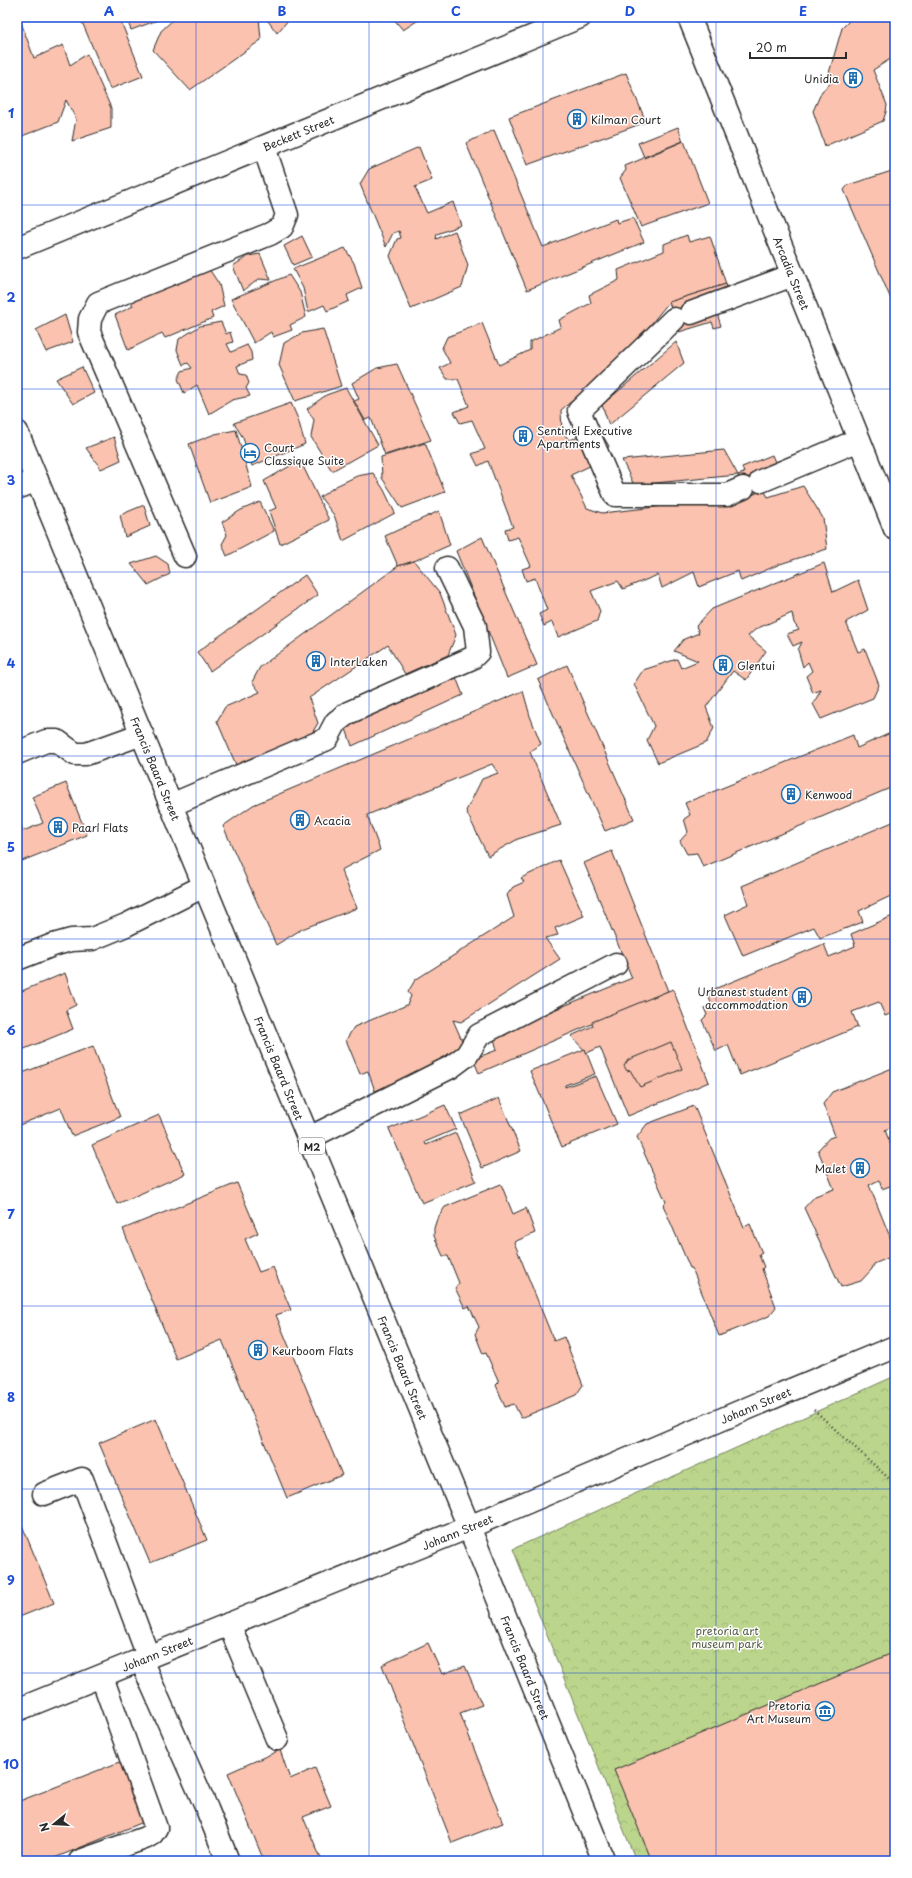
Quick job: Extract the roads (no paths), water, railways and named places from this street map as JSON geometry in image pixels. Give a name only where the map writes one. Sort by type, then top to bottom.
[{"type":"street","name":"Beckett Street","points":[[17,248],[580,17]]},
{"type":"street","name":"Arcadia Street","points":[[689,17],[895,529]]},
{"type":"street","points":[[185,556],[89,332],[90,319],[98,303],[270,234],[282,227],[287,215],[264,147]]},
{"type":"street","points":[[793,276],[683,316],[579,410],[615,495],[727,495],[859,440]]},
{"type":"street","name":"Francis Baard Street","points":[[17,432],[27,484],[142,734],[469,1527],[604,1861]]},
{"type":"street","points":[[171,805],[327,740],[336,722],[348,713],[472,658],[478,652],[475,626],[447,568]]},
{"type":"street","points":[[17,753],[46,741],[57,741],[75,754],[86,754],[142,734]]},
{"type":"street","points":[[17,959],[53,945],[71,940],[92,939],[126,926],[204,886]]},
{"type":"street","points":[[308,1138],[450,1067],[467,1055],[479,1036],[616,964]]},
{"type":"street","name":"Johann Street","points":[[17,1710],[102,1677],[144,1658],[469,1527],[895,1347]]},
{"type":"street","points":[[44,1494],[82,1480],[144,1658],[228,1861]]},
{"type":"street","points":[[229,1624],[277,1739]]},
{"type":"street","points":[[80,1861],[145,1838],[152,1834],[156,1828],[102,1677]]},
{"type":"place","name":"Unidia","points":[[853,78]]},
{"type":"place","name":"Kilman Court","points":[[577,119]]},
{"type":"place","name":"Sentinel Executive Apartments","points":[[523,436]]},
{"type":"place","name":"Court Classique Suite","points":[[250,453]]},
{"type":"place","name":"InterLaken","points":[[316,661]]},
{"type":"place","name":"Glentui","points":[[723,665]]},
{"type":"place","name":"Kenwood","points":[[791,794]]},
{"type":"place","name":"Acacia","points":[[300,820]]},
{"type":"place","name":"Paarl Flats","points":[[58,827]]},
{"type":"place","name":"Urbanest student accommodation","points":[[802,997]]},
{"type":"place","name":"Malet","points":[[860,1168]]},
{"type":"place","name":"Keurboom Flats","points":[[258,1350]]},
{"type":"place","name":"Pretoria Art Museum","points":[[825,1711]]},
{"type":"park label","name":"pretoria art museum park","points":[[727,1636]]}]
